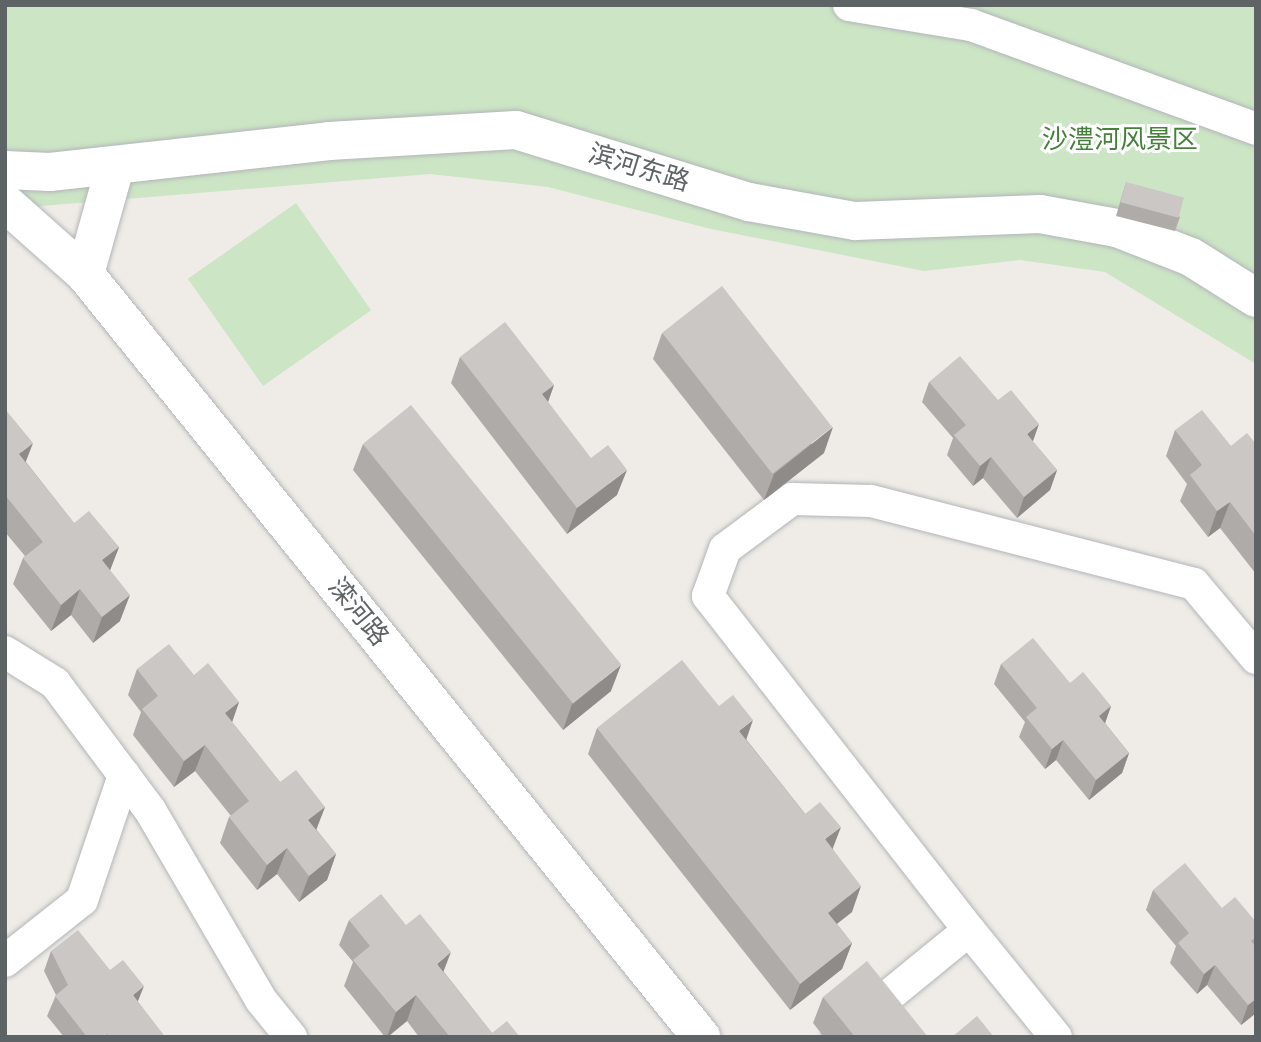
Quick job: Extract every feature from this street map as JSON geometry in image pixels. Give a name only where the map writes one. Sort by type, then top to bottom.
[{"type":"street","points":[[849,5],[971,24],[1256,130]]},
{"type":"street","name":"滨河东路","points":[[5,170],[115,167],[329,141],[516,130],[749,202],[855,222],[1040,214],[1116,228],[1191,257],[1256,298]]},
{"type":"street","points":[[85,274],[115,167]]},
{"type":"street","name":"滦河路","points":[[5,203],[85,274],[701,1037]]},
{"type":"street","points":[[1056,1037],[708,596],[725,549],[792,499],[871,501],[1194,584],[1256,657]]},
{"type":"street","points":[[5,652],[55,683],[124,775],[261,1000],[291,1037]]},
{"type":"street","points":[[5,961],[82,900],[124,775]]},
{"type":"street","points":[[838,1037],[969,930]]},
{"type":"green space","name":"沙澧河风景区","points":[[5,5],[1256,5],[1256,364],[1105,272],[1020,260],[924,271],[711,229],[548,187],[430,174],[5,209]]},
{"type":"green space","points":[[296,203],[371,310],[263,386],[188,279]]},
{"type":"building","points":[[1126,182],[1184,198],[1179,218],[1121,202]]},
{"type":"building","points":[[722,286],[832,427],[772,474],[662,333]]},
{"type":"building","points":[[505,322],[554,385],[542,394],[591,458],[608,445],[627,470],[577,508],[460,357]]},
{"type":"building","points":[[960,356],[998,400],[1011,390],[1039,424],[1027,434],[1057,470],[1024,497],[991,457],[980,466],[954,435],[966,425],[929,382]]},
{"type":"building","points":[[411,405],[621,665],[573,704],[363,444]]},
{"type":"building","points":[[5,409],[33,443],[19,454],[74,523],[89,511],[119,547],[102,560],[130,595],[102,617],[80,589],[61,605],[23,558],[43,542],[5,495]]},
{"type":"building","points":[[1202,410],[1231,446],[1247,433],[1256,444],[1256,536],[1230,502],[1217,511],[1190,475],[1202,465],[1175,430]]},
{"type":"building","points":[[1033,638],[1070,683],[1083,672],[1111,706],[1099,716],[1129,753],[1096,780],[1063,740],[1052,749],[1026,717],[1037,708],[1001,664]]},
{"type":"building","points":[[169,644],[194,675],[208,663],[239,702],[225,713],[280,782],[296,770],[325,807],[308,820],[336,854],[309,876],[287,848],[267,865],[229,817],[249,801],[205,745],[184,761],[142,709],[158,696],[137,669]]},
{"type":"building","points":[[682,660],[719,706],[733,695],[753,720],[739,731],[805,814],[820,802],[841,827],[825,839],[861,886],[828,913],[852,943],[800,984],[597,728]]},
{"type":"building","points":[[1185,863],[1222,908],[1235,897],[1256,922],[1256,937],[1251,941],[1256,947],[1256,999],[1248,1005],[1215,965],[1204,974],[1178,943],[1189,933],[1153,890]]},
{"type":"building","points":[[381,894],[406,925],[420,914],[451,952],[437,964],[492,1033],[507,1021],[520,1037],[450,1037],[416,995],[396,1012],[353,960],[370,946],[349,920]]},
{"type":"building","points":[[78,930],[110,970],[123,960],[144,986],[133,995],[165,1037],[110,1037],[107,1034],[104,1037],[87,1037],[55,996],[68,985],[51,951]]},
{"type":"building","points":[[867,961],[928,1037],[855,1037],[823,997]]},
{"type":"building","points":[[977,1016],[994,1037],[952,1037]]}]
